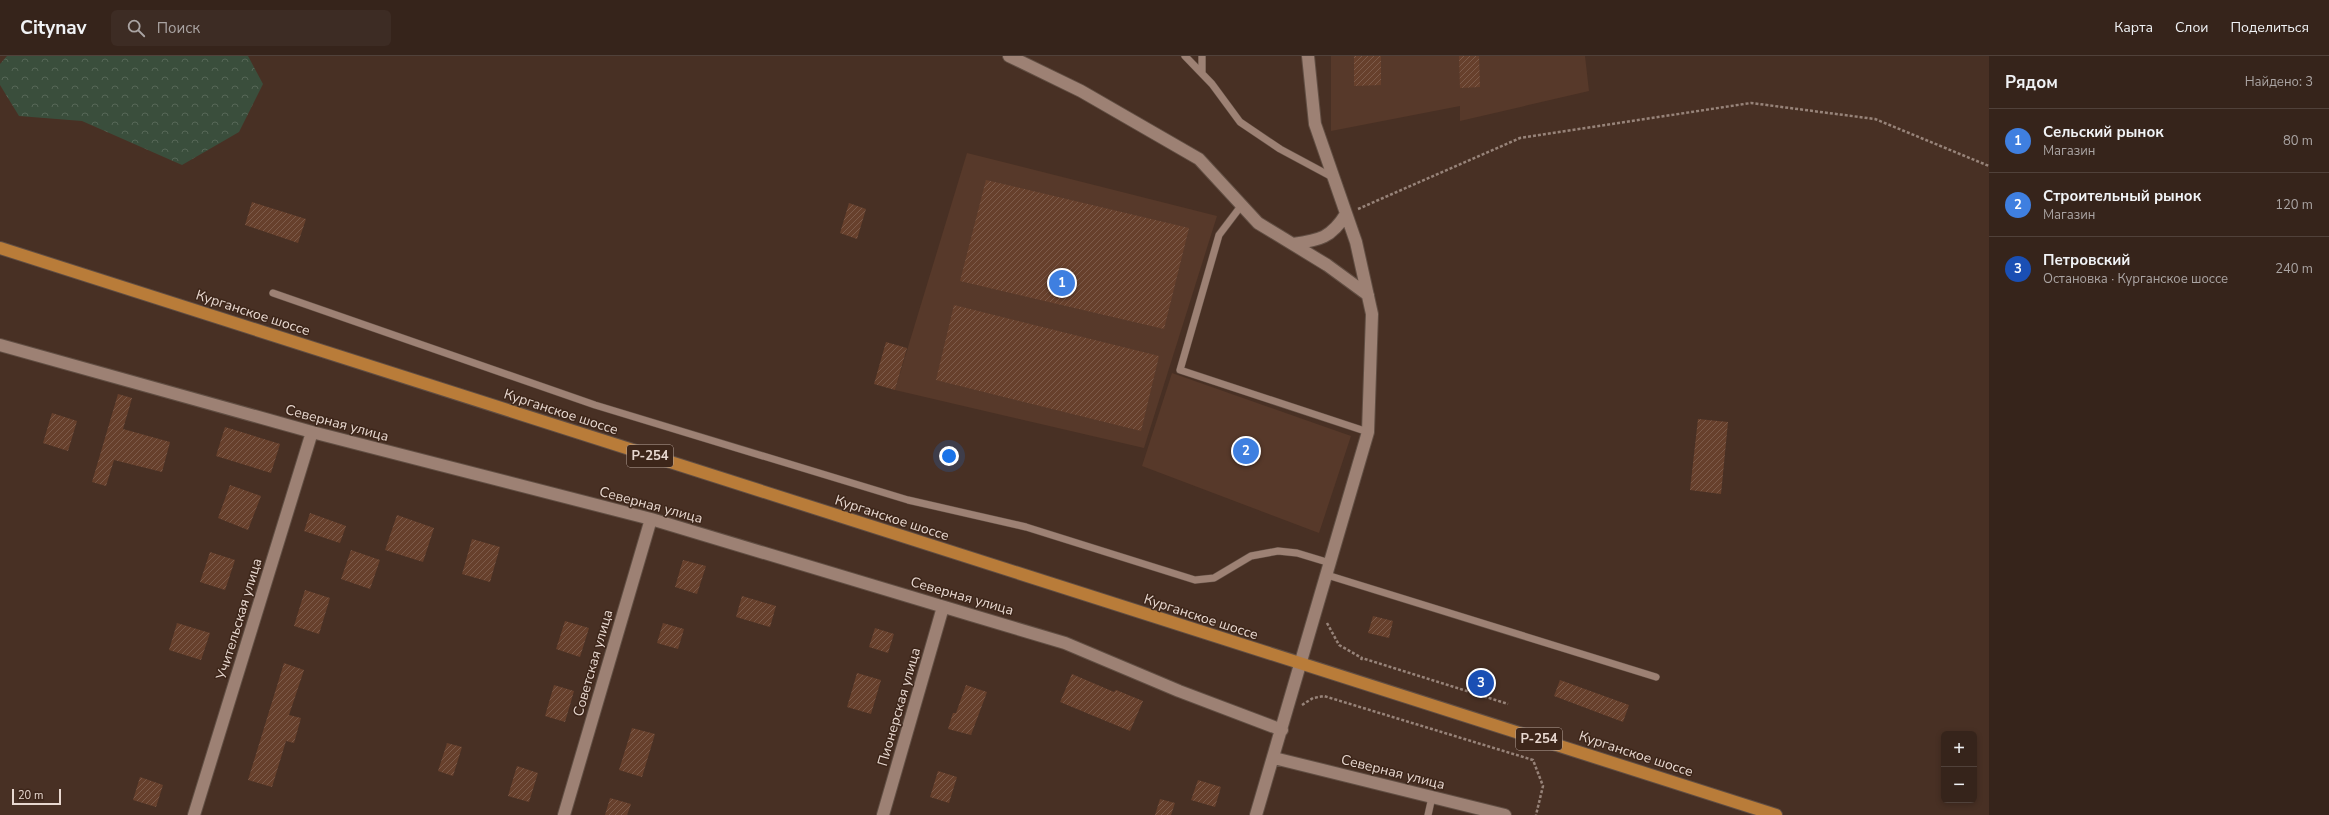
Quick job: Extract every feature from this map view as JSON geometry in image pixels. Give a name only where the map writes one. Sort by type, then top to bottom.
[{"type":"main road","name":"Курганское шоссе","points":[[0,248],[1301,665],[1776,815]]},
{"type":"street","points":[[1009,56],[1081,91],[1199,159],[1258,223],[1327,265],[1368,295]]},
{"type":"street","points":[[1256,815],[1274,758],[1368,432],[1372,314],[1356,242],[1315,124],[1308,56]]},
{"type":"street","points":[[1293,244],[1321,240],[1336,229],[1346,214]]},
{"type":"street","name":"Северная улица","points":[[0,345],[312,432],[650,519],[1065,643],[1179,691],[1282,730]]},
{"type":"street","name":"Учительская улица","points":[[194,815],[312,432]]},
{"type":"street","name":"Советская улица","points":[[564,815],[650,519]]},
{"type":"street","name":"Пионерская улица","points":[[883,815],[943,607]]},
{"type":"street","name":"Северная улица","points":[[1274,758],[1505,815]]},
{"type":"lane","points":[[1185,56],[1202,73],[1240,122],[1280,149],[1334,178]]},
{"type":"lane","points":[[1202,56],[1202,73]]},
{"type":"lane","points":[[1241,206],[1219,235],[1180,370],[1368,432]]},
{"type":"lane","points":[[274,293],[595,405],[908,500],[1026,527],[1195,580],[1214,578],[1251,556],[1278,551],[1296,553],[1328,569],[1656,677]]},
{"type":"lane","points":[[1428,815],[1432,797]]},
{"type":"path","points":[[1346,214],[1520,138],[1751,103],[1875,119],[1989,166]]},
{"type":"path","points":[[1319,602],[1339,645],[1361,659],[1508,704]]},
{"type":"path","points":[[1300,706],[1313,698],[1324,696],[1533,760],[1543,786],[1536,815]]},
{"type":"shaded area","points":[[1331,56],[1585,56],[1589,91],[1460,121],[1460,106],[1331,131]]},
{"type":"shaded area","points":[[967,153],[1217,216],[1144,448],[895,390]]},
{"type":"shaded area","points":[[1172,373],[1351,436],[1319,533],[1142,466]]},
{"type":"green space","points":[[7,56],[248,56],[263,84],[239,132],[182,165],[82,121],[19,116],[0,85],[0,64]]},
{"type":"building","points":[[1354,56],[1381,56],[1381,85],[1354,86]]},
{"type":"building","points":[[1459,56],[1479,56],[1480,87],[1460,88]]},
{"type":"building","points":[[986,180],[1189,228],[1164,329],[960,281]]},
{"type":"building","points":[[252,202],[306,219],[298,243],[245,225]]},
{"type":"building","points":[[849,203],[866,209],[857,239],[840,233]]},
{"type":"building","points":[[954,305],[1159,356],[1141,431],[936,380]]},
{"type":"building","points":[[886,342],[907,348],[895,390],[874,384]]},
{"type":"building","points":[[118,394],[132,398],[123,429],[170,442],[162,472],[114,460],[106,486],[92,482]]},
{"type":"building","points":[[52,413],[77,421],[68,451],[43,443]]},
{"type":"building","points":[[1698,419],[1728,422],[1721,494],[1690,490]]},
{"type":"building","points":[[225,427],[280,444],[271,473],[216,456]]},
{"type":"building","points":[[230,485],[261,496],[248,530],[218,518]]},
{"type":"building","points":[[310,513],[346,526],[340,543],[304,531]]},
{"type":"building","points":[[397,515],[434,528],[423,562],[385,550]]},
{"type":"building","points":[[472,539],[500,547],[490,582],[462,574]]},
{"type":"building","points":[[351,550],[380,560],[370,589],[341,579]]},
{"type":"building","points":[[210,552],[235,560],[225,590],[200,582]]},
{"type":"building","points":[[683,560],[706,566],[697,594],[675,587]]},
{"type":"building","points":[[305,590],[330,598],[319,634],[294,626]]},
{"type":"building","points":[[742,596],[776,606],[770,627],[736,617]]},
{"type":"building","points":[[1373,616],[1393,621],[1389,638],[1368,633]]},
{"type":"building","points":[[565,621],[589,628],[580,657],[556,649]]},
{"type":"building","points":[[177,623],[210,633],[201,660],[169,650]]},
{"type":"building","points":[[663,623],[684,629],[678,649],[657,643]]},
{"type":"building","points":[[875,628],[894,634],[888,653],[869,647]]},
{"type":"building","points":[[284,663],[304,670],[289,715],[301,718],[294,743],[286,741],[272,787],[248,780]]},
{"type":"building","points":[[857,673],[881,680],[871,714],[847,707]]},
{"type":"building","points":[[1072,674],[1114,692],[1116,690],[1143,701],[1130,731],[1060,702]]},
{"type":"building","points":[[1560,680],[1629,705],[1623,722],[1554,696]]},
{"type":"building","points":[[554,685],[574,691],[565,722],[545,716]]},
{"type":"building","points":[[966,685],[987,692],[971,735],[948,729],[953,713],[956,713]]},
{"type":"building","points":[[632,728],[655,734],[642,777],[619,770]]},
{"type":"building","points":[[447,743],[462,747],[453,776],[438,771]]},
{"type":"building","points":[[517,766],[538,773],[529,802],[508,796]]},
{"type":"building","points":[[938,771],[957,777],[949,803],[930,797]]},
{"type":"building","points":[[140,777],[163,785],[156,807],[133,800]]},
{"type":"building","points":[[1198,780],[1221,787],[1215,807],[1191,800]]},
{"type":"building","points":[[610,798],[631,804],[627,815],[605,815]]},
{"type":"building","points":[[1160,799],[1175,803],[1171,815],[1155,815]]},
{"type":"place","name":"Сельский рынок","points":[[1062,283]]},
{"type":"place","name":"Строительный рынок","points":[[1246,451]]},
{"type":"place","name":"Петровский","points":[[1481,683]]}]
